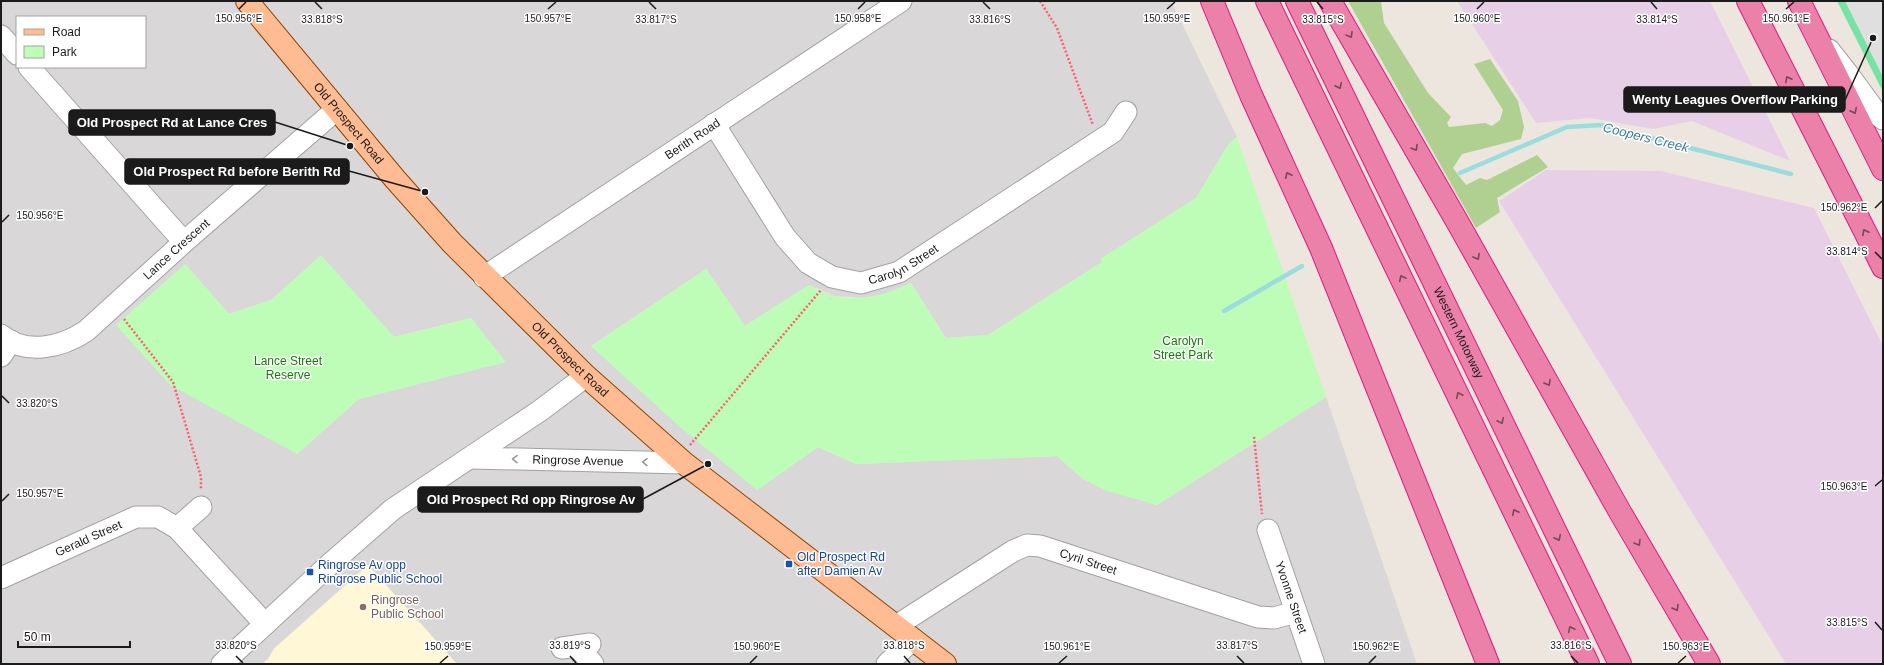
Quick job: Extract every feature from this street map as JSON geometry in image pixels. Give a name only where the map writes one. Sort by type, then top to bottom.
[{"type":"highway","points":[[1212,1],[1251,95],[1320,248],[1488,664]]},
{"type":"highway","points":[[1226,1],[1333,245],[1502,664]]},
{"type":"highway","points":[[1268,1],[1588,664]]},
{"type":"highway","name":"Western Motorway","points":[[1297,1],[1620,664]]},
{"type":"highway","points":[[1330,1],[1462,230],[1620,512],[1709,664]]},
{"type":"highway","points":[[1748,1],[1883,267]]},
{"type":"highway","points":[[1799,1],[1883,169]]},
{"type":"main road","name":"Old Prospect Road","points":[[247,1],[395,179],[452,243],[484,277],[586,376],[684,463],[945,664]]},
{"type":"street","name":"Berith Road","points":[[484,277],[901,1]]},
{"type":"street","points":[[1,36],[16,53]]},
{"type":"street","points":[[1818,38],[1848,74],[1878,115],[1883,118]]},
{"type":"street","points":[[30,68],[184,242]]},
{"type":"street","name":"Lance Crescent","points":[[4,344],[45,347],[63,344],[86,331],[184,242],[337,109]]},
{"type":"street","name":"Carolyn Street","points":[[714,124],[785,237],[808,263],[832,277],[861,282],[899,272],[1113,132],[1126,112]]},
{"type":"street","points":[[222,664],[393,510],[541,410],[586,376]]},
{"type":"street","name":"Ringrose Avenue","points":[[471,458],[684,463]]},
{"type":"street","points":[[177,528],[200,506]]},
{"type":"street","name":"Gerald Street","points":[[1,578],[136,517],[158,517],[177,528],[265,624]]},
{"type":"street","name":"Yvonne Street","points":[[1268,530],[1314,664]]},
{"type":"street","name":"Cyril Street","points":[[896,626],[1013,551],[1032,545],[1040,546],[1258,617],[1274,618],[1296,612]]},
{"type":"street","points":[[887,664],[913,639]]},
{"type":"path","points":[[1040,1],[1057,28],[1099,141]]},
{"type":"path","points":[[684,463],[692,442],[832,277]]},
{"type":"path","points":[[113,307],[131,327],[173,382],[201,477],[200,506]]},
{"type":"path","points":[[1254,437],[1260,510],[1268,530]]},
{"type":"shaded area","points":[[1,1],[1171,1],[1237,137],[1228,145],[1196,198],[1101,259],[1102,262],[988,335],[946,338],[911,283],[882,295],[864,298],[835,296],[809,285],[745,326],[706,269],[591,346],[757,490],[818,447],[856,464],[1057,456],[1083,479],[1157,505],[1326,397],[1417,664],[457,664],[368,565],[274,648],[268,659],[262,664],[1,664]],"holes":[[[321,256],[394,337],[471,318],[505,362],[359,399],[297,454],[185,264],[229,314],[271,300]]]},
{"type":"shaded area","points":[[1457,1],[1710,1],[1790,161],[1692,121],[1653,129],[1590,118],[1536,123]]},
{"type":"shaded area","points":[[1845,1],[1883,1],[1882,75]]},
{"type":"shaded area","points":[[1546,170],[1661,171],[1814,208],[1883,346],[1883,664],[1786,664],[1499,201]]},
{"type":"shaded area","name":"Ringrose Public School","points":[[368,565],[457,664],[262,664],[268,659],[274,649]]},
{"type":"green space","points":[[1348,1],[1381,1],[1384,23],[1428,93],[1451,117],[1447,123],[1449,127],[1485,123],[1492,126],[1500,120],[1503,110],[1474,64],[1490,59],[1518,101],[1524,127],[1521,139],[1462,154],[1453,168],[1466,185],[1480,178],[1487,180],[1537,155],[1548,167],[1497,198],[1500,212],[1476,228]]},
{"type":"green space","points":[[1837,1],[1883,1],[1883,92]]},
{"type":"green space","name":"Carolyn Street Park","points":[[1237,137],[1326,397],[1157,505],[1107,491],[1083,479],[1057,456],[856,464],[818,447],[757,490],[681,428],[591,346],[706,269],[745,326],[809,285],[832,295],[845,298],[855,298],[884,294],[911,283],[946,338],[988,335],[1102,262],[1100,259],[1196,198],[1228,145]]},
{"type":"green space","name":"Lance Street Reserve","points":[[321,255],[394,337],[471,318],[506,362],[359,399],[297,454],[170,385],[116,325],[185,264],[229,314],[271,300]]},
{"type":"waterway","name":"Coopers Creek","points":[[1460,173],[1567,127],[1601,125],[1791,174]]},
{"type":"waterway","name":"Coopers Creek","points":[[1224,311],[1302,266]]},
{"type":"place","name":"Wenty Leagues Overflow Parking","points":[[1873,38]]},
{"type":"place","name":"Old Prospect Rd at Lance Cres","points":[[350,146]]},
{"type":"place","name":"Old Prospect Rd before Berith Rd","points":[[425,192]]},
{"type":"place","name":"Old Prospect Rd opp Ringrose Av","points":[[708,464]]},
{"type":"place","name":"Old Prospect Rd after Damien Av","points":[[789,564]]},
{"type":"place","name":"Ringrose Av opp Ringrose Public School","points":[[310,572]]},
{"type":"place","name":"Ringrose Public School","points":[[363,607]]}]
